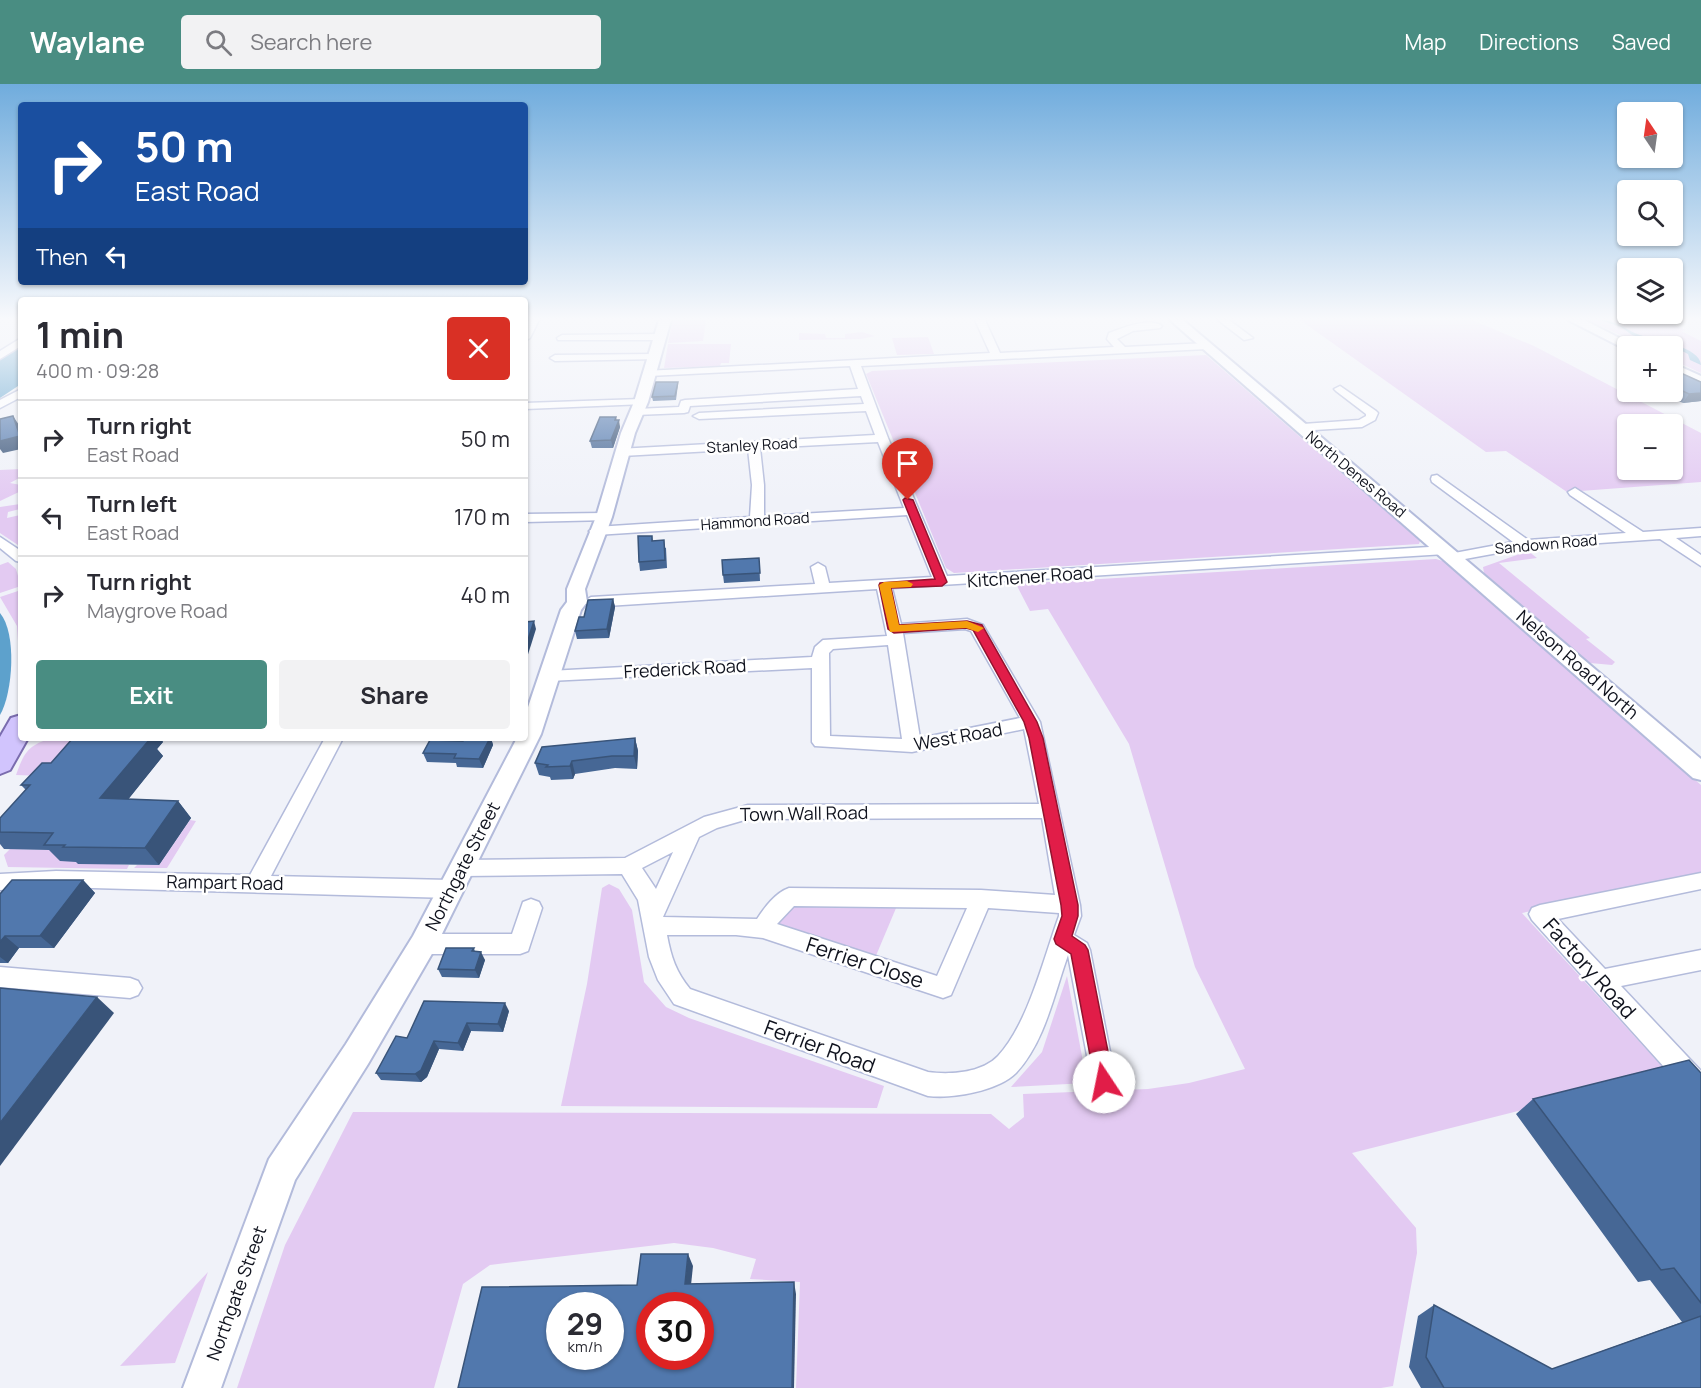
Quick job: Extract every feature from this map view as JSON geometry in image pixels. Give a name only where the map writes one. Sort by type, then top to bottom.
[{"type":"main road","points":[[0,763],[18,732]]},
{"type":"street","name":"Northgate Street","points":[[528,734],[571,610],[577,602],[576,589],[647,381]]},
{"type":"street","points":[[528,406],[583,399],[639,407],[684,410],[685,403],[794,397],[795,381],[865,392]]},
{"type":"street","points":[[861,381],[882,438],[942,582]]},
{"type":"street","name":"North Denes Road","points":[[1248,381],[1450,553]]},
{"type":"street","points":[[1303,428],[1362,423],[1371,418],[1372,413],[1340,389]]},
{"type":"street","points":[[0,405],[18,394]]},
{"type":"street","points":[[699,416],[871,407]]},
{"type":"street","name":"Stanley Road","points":[[622,452],[882,438]]},
{"type":"street","points":[[754,445],[758,485],[757,521]]},
{"type":"street","points":[[1437,478],[1525,544]]},
{"type":"street","name":"Sandown Road","points":[[1575,492],[1640,536]]},
{"type":"street","name":"Hammond Road","points":[[528,518],[600,524],[757,521],[913,511]]},
{"type":"street","name":"Sandown Road","points":[[1450,553],[1525,544],[1701,532]]},
{"type":"street","points":[[1663,535],[1701,562]]},
{"type":"street","points":[[0,541],[18,556]]},
{"type":"street","name":"Kitchener Road","points":[[577,602],[1450,553]]},
{"type":"street","name":"Nelson Road North","points":[[1450,553],[1701,772]]},
{"type":"street","points":[[818,567],[823,588]]},
{"type":"street","points":[[884,585],[895,635],[912,746]]},
{"type":"street","points":[[763,929],[771,915],[789,897],[981,899],[1070,905],[1036,738],[1030,722],[977,628],[967,624],[829,644],[821,651],[820,662]]},
{"type":"street","name":"Frederick Road","points":[[549,675],[820,662]]},
{"type":"street","name":"West Road","points":[[820,662],[821,742],[912,746],[1030,722]]},
{"type":"street","points":[[257,882],[332,741]]},
{"type":"street","name":"Northgate Street","points":[[202,1388],[281,1171],[357,1054],[423,944],[524,741]]},
{"type":"street","name":"Town Wall Road","points":[[456,878],[628,866],[711,822],[748,812],[1050,811]]},
{"type":"street","points":[[653,920],[691,833]]},
{"type":"street","name":"Ferrier Road","points":[[628,866],[645,889],[660,957],[669,980],[682,997],[928,1084],[944,1086],[982,1078],[1006,1066],[1029,1033],[1070,916],[1070,905]]},
{"type":"street","name":"Rampart Road","points":[[0,882],[56,879],[257,882],[456,878]]},
{"type":"street","name":"Factory Road","points":[[1701,881],[1540,914],[1701,1089]]},
{"type":"street","name":"Ferrier Close","points":[[653,920],[763,929],[943,988],[981,899]]},
{"type":"street","points":[[423,944],[520,944],[531,908]]},
{"type":"street","points":[[1062,939],[1079,950],[1104,1082]]},
{"type":"street","points":[[1600,980],[1701,960]]},
{"type":"street","points":[[0,977],[129,988]]},
{"type":"shaded area","points":[[869,381],[1236,381],[1420,541],[1419,544],[954,573],[946,568]]},
{"type":"shaded area","points":[[1386,381],[1601,381],[1617,389],[1617,402],[1641,402],[1665,414],[1617,414],[1617,480],[1683,480],[1683,424],[1701,433],[1701,482],[1567,492],[1506,451],[1486,452]]},
{"type":"shaded area","points":[[18,469],[18,479],[10,483],[18,484],[18,492],[0,501],[0,470]]},
{"type":"shaded area","points":[[18,504],[18,510],[8,512],[7,518],[18,515],[18,545],[0,533],[0,507]]},
{"type":"shaded area","points":[[1528,551],[1537,558],[1499,563],[1590,638],[1586,639],[1615,662],[1612,665],[1590,663],[1484,573],[1483,567]]},
{"type":"shaded area","points":[[1436,559],[1446,562],[1701,785],[1701,875],[1522,913],[1668,1073],[1352,1153],[1416,1228],[1417,1253],[1393,1386],[1381,1388],[796,1388],[800,1282],[750,1279],[756,1259],[713,1248],[674,1243],[490,1265],[463,1284],[434,1388],[237,1388],[285,1245],[353,1112],[991,1114],[1009,1129],[1024,1117],[1023,1094],[1148,1089],[1189,1083],[1245,1069],[1195,967],[1129,744],[1048,609],[1030,611],[1016,584]]},
{"type":"shaded area","points":[[8,562],[16,569],[18,587],[0,593],[0,565]]},
{"type":"shaded area","points":[[18,591],[18,641],[17,626],[0,597]]},
{"type":"shaded area","points":[[44,741],[85,741],[44,776],[16,775],[21,761],[31,747]]},
{"type":"shaded area","points":[[190,820],[196,821],[167,868],[134,868],[137,865],[159,865]]},
{"type":"shaded area","points":[[10,849],[68,850],[80,862],[129,865],[127,869],[8,867],[4,855]]},
{"type":"shaded area","points":[[609,884],[619,889],[632,910],[644,982],[666,1007],[689,1018],[884,1086],[877,1108],[561,1106],[587,984],[602,888]]},
{"type":"shaded area","points":[[899,901],[875,958],[785,930],[778,924],[777,917],[786,904]]},
{"type":"shaded area","points":[[1067,976],[1087,1083],[1011,1087],[1042,1052]]},
{"type":"shaded area","points":[[208,1272],[175,1363],[120,1366]]},
{"type":"water","points":[[0,381],[18,381],[18,386],[0,398]]},
{"type":"water","points":[[0,613],[9,634],[11,663],[8,693],[0,715]]},
{"type":"building","points":[[1683,381],[1701,382],[1701,393],[1689,394],[1683,391]]},
{"type":"building","points":[[656,382],[678,382],[675,396],[652,397]]},
{"type":"building","points":[[13,416],[18,436],[0,441],[0,419]]},
{"type":"building","points":[[600,417],[616,417],[615,420],[619,420],[611,440],[590,441]]},
{"type":"building","points":[[638,536],[652,536],[652,541],[664,540],[665,560],[639,562]]},
{"type":"building","points":[[759,558],[760,573],[723,575],[722,560]]},
{"type":"building","points":[[613,599],[607,629],[575,631],[579,617],[584,617],[588,600]]},
{"type":"building","points":[[534,621],[528,640],[528,622]]},
{"type":"building","points":[[635,738],[634,756],[572,761],[570,766],[546,767],[548,765],[535,763],[542,747]]},
{"type":"building","points":[[70,741],[148,741],[100,798],[178,801],[145,848],[44,845],[53,833],[0,832],[0,818],[30,785],[21,785],[42,763],[51,763]]},
{"type":"building","points":[[429,741],[488,741],[479,759],[454,758],[456,754],[423,753]]},
{"type":"building","points":[[12,880],[83,880],[40,936],[5,936],[0,942],[0,894]]},
{"type":"building","points":[[446,948],[474,948],[472,951],[481,952],[475,970],[438,969]]},
{"type":"building","points":[[0,988],[97,997],[0,1123]]},
{"type":"building","points":[[424,1001],[505,1003],[498,1024],[467,1023],[458,1043],[434,1041],[421,1070],[415,1074],[376,1073],[396,1036],[407,1038]]},
{"type":"building","points":[[1689,1060],[1701,1073],[1701,1303],[1674,1268],[1661,1270],[1533,1099]]},
{"type":"building","points":[[641,1254],[688,1254],[685,1284],[794,1282],[792,1388],[458,1388],[482,1287],[637,1285]]},
{"type":"building","points":[[1434,1305],[1552,1369],[1701,1316],[1701,1388],[1444,1388],[1426,1357]]},
{"type":"slow traffic","points":[[907,584],[884,585],[894,629],[967,624],[978,628]]},
{"type":"route","points":[[908,500],[942,582],[884,585],[894,629],[967,624],[977,628],[1030,722],[1036,738],[1070,905],[1070,916],[1062,939],[1079,950],[1104,1082]]}]
